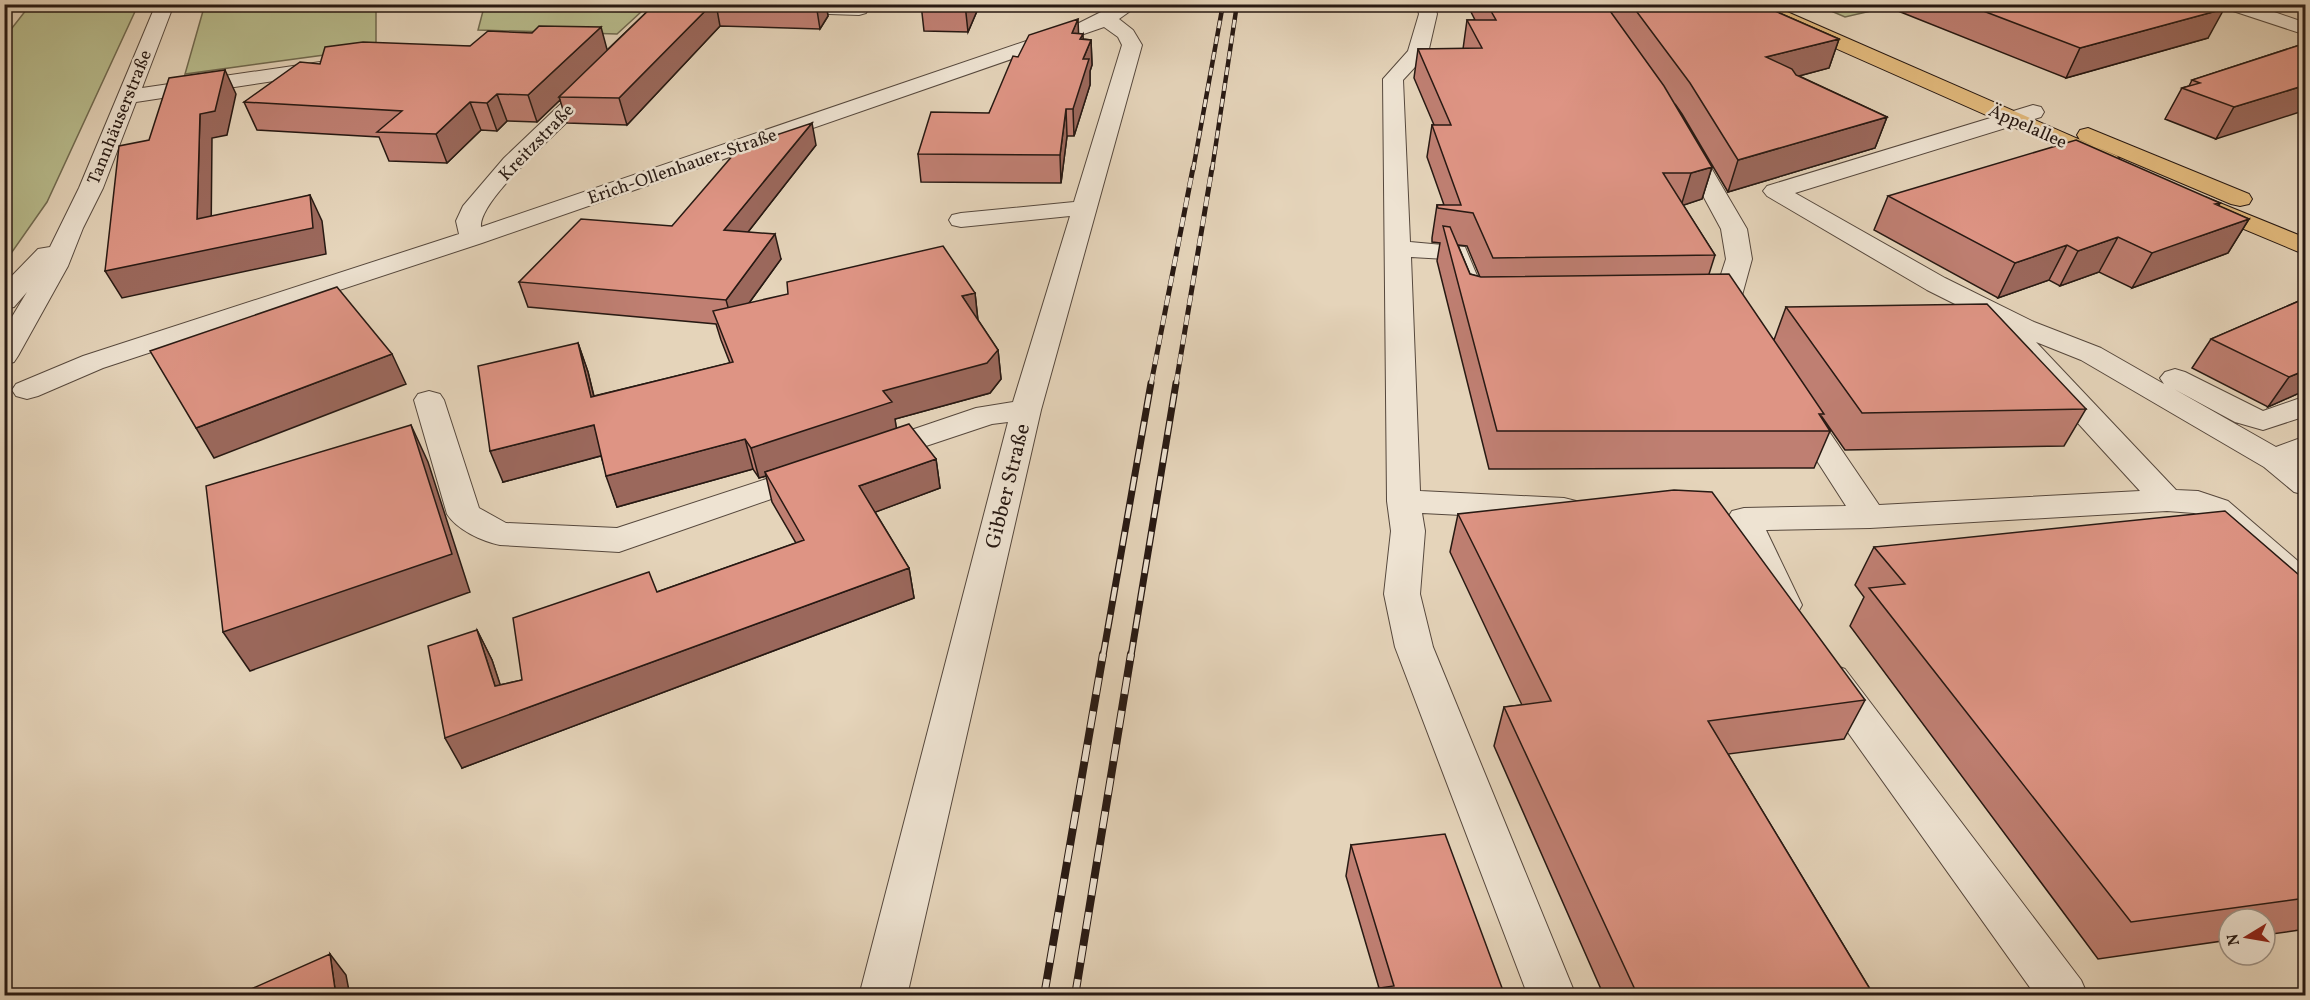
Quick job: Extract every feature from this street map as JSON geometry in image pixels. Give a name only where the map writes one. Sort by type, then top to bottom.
[{"type":"main road","name":"Äppelallee","points":[[1752,4],[2022,115],[2306,227]]},
{"type":"main road","name":"Äppelallee","points":[[1786,4],[2306,247]]},
{"type":"street","name":"Tannhäuserstraße","points":[[4,356],[55,266],[70,228],[94,182],[165,4]]},
{"type":"street","points":[[712,4],[859,9]]},
{"type":"street","points":[[1106,19],[1131,4]]},
{"type":"street","points":[[1425,4],[1428,14],[1418,53],[1393,79],[1404,501],[1408,531],[1402,594],[1414,647],[1552,996]]},
{"type":"street","points":[[2231,4],[2301,25]]},
{"type":"street","name":"Gibber Straße","points":[[883,996],[1026,410],[1132,45],[1126,34],[1106,19]]},
{"type":"street","name":"Erich-Ollenhauer-Straße","points":[[16,394],[96,372],[257,310],[473,238],[1106,19]]},
{"type":"street","points":[[127,97],[347,64]]},
{"type":"street","name":"Kreitzstraße","points":[[473,238],[468,226],[468,219],[472,211],[512,163],[609,68]]},
{"type":"street","points":[[2022,115],[1775,191],[1936,284],[2047,339],[2091,354],[2275,460],[2306,485]]},
{"type":"street","points":[[1674,125],[1734,229],[1738,259],[1722,306]]},
{"type":"street","points":[[1874,136],[1905,151]]},
{"type":"street","points":[[1676,170],[1702,171]]},
{"type":"street","points":[[961,220],[1084,209]]},
{"type":"street","name":"Tannhäuserstraße","points":[[4,301],[70,228]]},
{"type":"street","points":[[1397,249],[1456,252],[1475,302]]},
{"type":"street","points":[[2024,328],[2011,333],[2167,500]]},
{"type":"street","points":[[2112,345],[2246,415],[2263,421],[2306,405]]},
{"type":"street","points":[[1785,388],[1870,517]]},
{"type":"street","points":[[429,400],[464,514],[500,534],[619,540],[987,415],[1026,410]]},
{"type":"street","points":[[2275,460],[2306,446]]},
{"type":"street","points":[[2064,996],[1796,631],[1727,518],[1870,517],[2167,500],[2198,502],[2216,509],[2306,588]]},
{"type":"street","points":[[1404,501],[1592,511]]},
{"type":"green space","points":[[249,4],[376,5],[376,48],[185,74],[203,11]]},
{"type":"green space","points":[[30,5],[138,5],[47,202],[5,262],[5,37]]},
{"type":"green space","points":[[1817,5],[1877,5],[1869,7],[1871,11],[1845,17]]},
{"type":"green space","points":[[492,9],[641,12],[617,34],[478,30],[483,11]]},
{"type":"building","points":[[655,4],[712,4],[619,98],[559,97]]},
{"type":"building","points":[[1487,4],[1605,4],[1664,86],[1712,167],[1691,173],[1663,173],[1715,255],[1493,258],[1473,213],[1438,208],[1437,205],[1461,205],[1432,125],[1451,125],[1418,49],[1482,48],[1467,20],[1496,20]]},
{"type":"building","points":[[1631,4],[1759,4],[1839,39],[1766,57],[1792,69],[1796,75],[1887,117],[1738,160],[1690,83]]},
{"type":"building","points":[[1965,4],[2210,4],[2224,9],[2080,48]]},
{"type":"building","points":[[1078,19],[1072,33],[1083,34],[1080,39],[1091,40],[1083,59],[1089,59],[1073,109],[1066,109],[1060,155],[918,154],[931,112],[989,113],[1013,56],[1018,57],[1029,35]]},
{"type":"building","points":[[539,26],[601,27],[528,95],[497,94],[487,103],[470,102],[436,134],[377,132],[402,111],[244,102],[300,62],[320,64],[325,47],[363,42],[470,46],[488,31],[532,33]]},
{"type":"building","points":[[2306,43],[2306,85],[2234,107],[2182,88],[2200,83],[2192,80]]},
{"type":"building","points":[[225,70],[215,111],[200,114],[197,219],[310,195],[313,228],[105,271],[119,146],[149,140],[169,78]]},
{"type":"building","points":[[812,123],[724,230],[775,234],[726,300],[519,282],[581,219],[672,226],[740,147]]},
{"type":"building","points":[[2076,140],[2220,203],[2215,204],[2249,219],[2152,253],[2118,237],[2078,251],[2067,245],[2015,263],[1888,196]]},
{"type":"building","points":[[1443,226],[1450,227],[1470,274],[1481,277],[1729,274],[1824,414],[1819,414],[1830,431],[1497,431]]},
{"type":"building","points":[[943,246],[975,293],[962,296],[998,350],[987,363],[883,391],[892,402],[751,448],[745,439],[606,476],[594,425],[490,451],[478,366],[578,343],[591,397],[733,362],[713,311],[788,294],[787,282]]},
{"type":"building","points":[[337,287],[392,354],[196,428],[150,351]]},
{"type":"building","points":[[2306,298],[2306,370],[2289,377],[2211,339]]},
{"type":"building","points":[[1987,304],[2086,409],[1862,413],[1786,307]]},
{"type":"building","points":[[909,424],[936,459],[859,486],[909,568],[445,738],[428,646],[477,630],[495,686],[522,680],[513,618],[649,572],[657,592],[804,540],[765,472]]},
{"type":"building","points":[[411,425],[452,554],[223,632],[206,486]]},
{"type":"building","points":[[1674,490],[1712,492],[1865,700],[1708,721],[1873,994],[1865,996],[1638,996],[1504,707],[1551,701],[1458,514]]},
{"type":"building","points":[[2225,511],[2306,581],[2306,898],[2240,907],[2217,907],[2217,910],[2131,922],[1869,588],[1905,584],[1874,547]]},
{"type":"building","points":[[1445,834],[1505,996],[1324,996],[1394,986],[1351,845]]},
{"type":"building","points":[[330,954],[336,996],[250,996],[249,990]]},
{"type":"railway","points":[[1193,170],[1223,4]]},
{"type":"railway","points":[[1212,170],[1237,4]]},
{"type":"railway","points":[[1151,384],[1193,168]]},
{"type":"railway","points":[[1176,384],[1212,168]]},
{"type":"railway","points":[[1103,656],[1151,383]]},
{"type":"railway","points":[[1131,656],[1176,383]]},
{"type":"railway","points":[[1044,996],[1103,654]]},
{"type":"railway","points":[[1075,996],[1131,654]]}]
